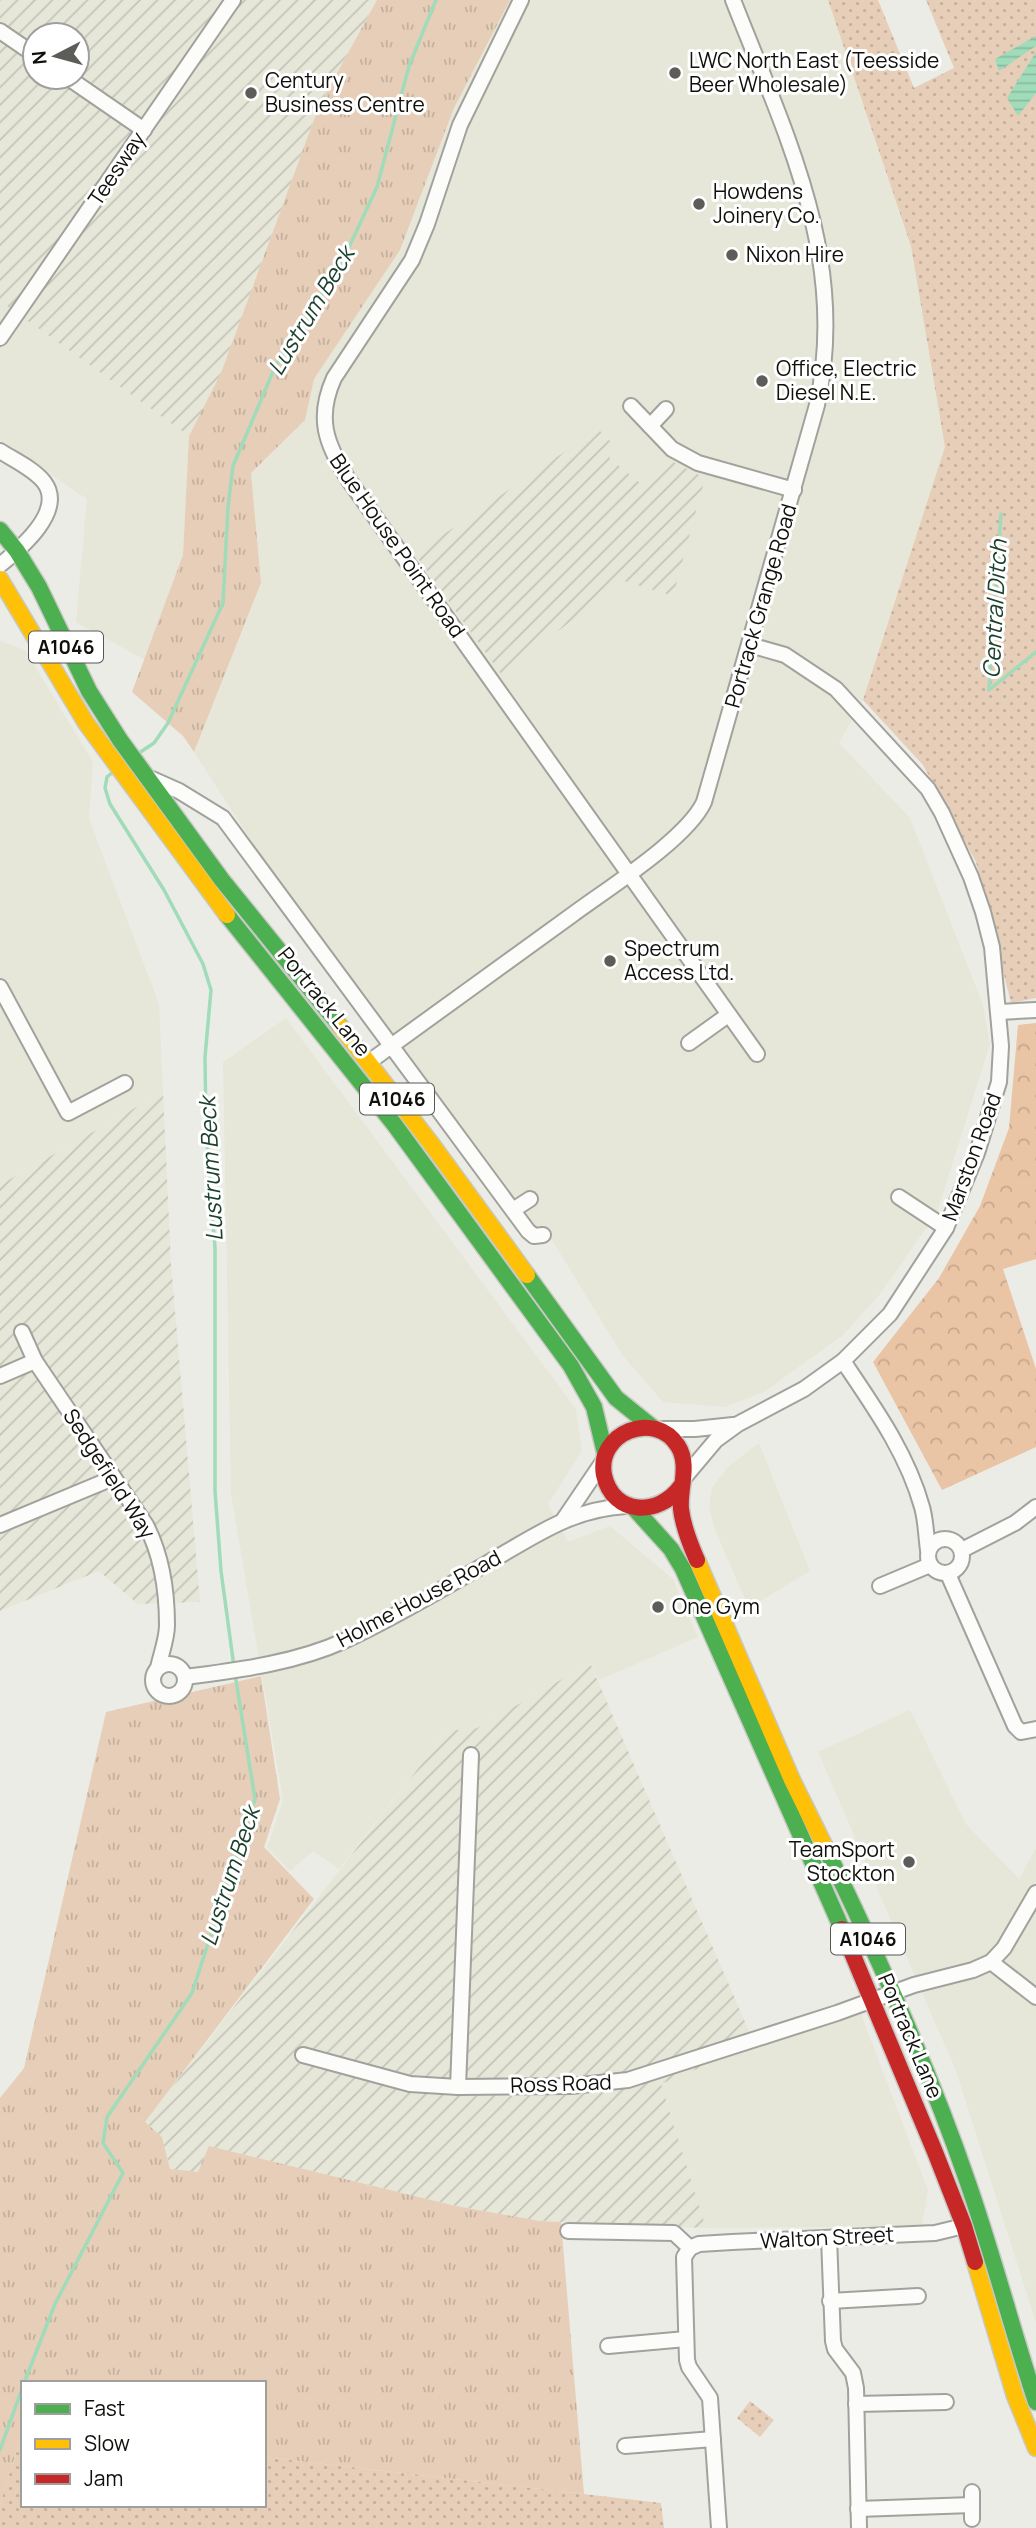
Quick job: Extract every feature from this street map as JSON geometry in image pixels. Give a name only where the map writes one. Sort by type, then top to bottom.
[{"type":"main road","name":"A1046","points":[[0,530],[17,551]]},
{"type":"main road","name":"Portrack Lane","points":[[17,551],[38,587],[89,691],[120,740],[230,890],[433,1146],[616,1398],[672,1437],[682,1452],[681,1508],[695,1552],[793,1780],[892,1993],[956,2150],[977,2207],[1036,2402]]},
{"type":"main road","name":"Portrack Lane","points":[[0,579],[68,696],[106,751],[220,906],[387,1115],[571,1366],[593,1401],[600,1420],[604,1482],[612,1494],[630,1507],[671,1549],[683,1569],[873,2000],[964,2226],[1015,2396],[1036,2448]]},
{"type":"main road","points":[[604,1458],[616,1437],[632,1428],[656,1428]]},
{"type":"main road","points":[[630,1507],[656,1508],[671,1499],[682,1482]]},
{"type":"street","name":"Teesway","points":[[0,338],[233,0]]},
{"type":"street","name":"Blue House Point Road","points":[[521,0],[465,114],[412,260],[334,378],[325,398],[328,446],[348,480],[757,1054]]},
{"type":"street","name":"Portrack Grange Road","points":[[369,1062],[630,873],[689,825],[704,802],[822,385],[826,342],[823,268],[812,211],[795,155],[733,0]]},
{"type":"street","points":[[0,31],[21,45]]},
{"type":"street","points":[[87,91],[144,130]]},
{"type":"street","points":[[631,406],[672,449],[698,463],[794,489]]},
{"type":"street","points":[[650,426],[666,409]]},
{"type":"street","points":[[0,451],[45,482],[51,497],[44,519],[17,551],[0,565]]},
{"type":"street","name":"Marston Road","points":[[682,1482],[716,1440],[738,1424],[804,1389],[843,1361],[890,1314],[946,1228],[977,1153],[999,1082],[1001,1046],[992,947],[983,912],[952,834],[928,789],[836,689],[785,655],[750,645]]},
{"type":"street","name":"Portrack Lane","points":[[145,773],[223,818],[513,1210],[534,1236],[543,1235]]},
{"type":"street","points":[[0,988],[68,1113],[125,1083]]},
{"type":"street","points":[[999,1012],[1036,1010]]},
{"type":"street","points":[[689,1043],[728,1015]]},
{"type":"street","points":[[899,1197],[946,1228]]},
{"type":"street","points":[[513,1210],[530,1199]]},
{"type":"street","name":"Sedgefield Way","points":[[22,1332],[35,1362],[146,1525],[155,1543],[161,1567],[167,1628],[158,1668]]},
{"type":"street","points":[[843,1361],[898,1446],[911,1474],[923,1510],[930,1565],[937,1572],[948,1573],[956,1570],[962,1562],[962,1550],[956,1542],[947,1538],[923,1510]]},
{"type":"street","points":[[0,1377],[35,1362]]},
{"type":"street","name":"Marston Road","points":[[656,1428],[704,1429],[738,1424]]},
{"type":"street","name":"Holme House Road","points":[[564,1519],[604,1458]]},
{"type":"street","points":[[0,1525],[113,1478]]},
{"type":"street","name":"Holme House Road","points":[[183,1673],[214,1673],[248,1668],[291,1659],[343,1642],[429,1597],[564,1519],[594,1509],[630,1507]]},
{"type":"street","points":[[962,1550],[1015,1523],[1036,1507]]},
{"type":"street","points":[[928,1550],[937,1540],[947,1538]]},
{"type":"street","points":[[880,1586],[930,1565]]},
{"type":"street","points":[[948,1573],[1015,1726],[1021,1732],[1036,1729]]},
{"type":"street","points":[[167,1628],[183,1673],[185,1686],[177,1694],[169,1696],[162,1695],[153,1683],[158,1668],[168,1664],[183,1673]]},
{"type":"street","points":[[458,2087],[471,1755]]},
{"type":"street","points":[[1036,1893],[1004,1948],[991,1962],[1036,1997]]},
{"type":"street","name":"Ross Road","points":[[303,2055],[410,2084],[458,2087],[571,2086],[628,2080],[991,1962]]},
{"type":"street","name":"Walton Street","points":[[690,2248],[699,2244],[935,2234],[964,2226]]},
{"type":"street","points":[[568,2231],[674,2233],[690,2248],[684,2257],[686,2339],[689,2367],[710,2398],[719,2528]]},
{"type":"street","points":[[829,2238],[835,2349],[853,2373],[859,2528]]},
{"type":"street","points":[[831,2301],[918,2297]]},
{"type":"street","points":[[608,2346],[686,2339]]},
{"type":"street","points":[[856,2404],[946,2402]]},
{"type":"street","points":[[625,2446],[713,2439]]},
{"type":"street","points":[[858,2509],[972,2506]]},
{"type":"shaded area","points":[[0,0],[377,0],[319,106],[221,373],[189,436],[0,301]]},
{"type":"shaded area","points":[[510,0],[828,0],[911,246],[945,448],[863,700],[839,743],[910,818],[983,1005],[990,1044],[937,1213],[880,1294],[843,1335],[764,1392],[725,1407],[663,1402],[623,1356],[552,1240],[536,1235],[404,1049],[272,873],[194,752],[261,584],[251,473],[305,420],[314,379],[400,250],[454,108]]},
{"type":"shaded area","points":[[1036,36],[1036,46],[999,71],[995,59]]},
{"type":"shaded area","points":[[1036,52],[1036,93],[1018,116],[1007,98]]},
{"type":"shaded area","points":[[0,301],[189,436],[183,555],[145,660],[76,622],[87,499],[0,440]]},
{"type":"shaded area","points":[[598,429],[616,447],[609,458],[640,483],[667,459],[705,478],[673,596],[624,581],[501,674],[415,554]]},
{"type":"shaded area","points":[[0,641],[25,650],[93,762],[89,819],[159,1004],[163,1092],[0,1185]]},
{"type":"shaded area","points":[[286,1018],[576,1409],[582,1451],[548,1504],[568,1542],[610,1526],[673,1579],[698,1637],[599,1680],[590,1663],[477,1728],[447,1731],[339,1869],[313,1851],[290,1871],[267,1848],[283,1800],[231,1494],[223,1062]]},
{"type":"shaded area","points":[[163,1092],[171,1264],[200,1602],[138,1604],[99,1571],[0,1611],[0,1185]]},
{"type":"shaded area","points":[[759,1443],[810,1571],[749,1608],[714,1528],[709,1506],[712,1487],[729,1466]]},
{"type":"shaded area","points":[[590,1663],[755,2045],[661,2084],[706,2228],[540,2221],[456,2206],[209,2146],[198,2173],[170,2169],[162,2137],[145,2122],[447,1731],[477,1728]]},
{"type":"shaded area","points":[[910,1710],[966,1824],[1019,1879],[1036,1848],[1036,2323],[956,2071],[818,1752]]},
{"type":"shaded area","points":[[859,2009],[928,2190],[922,2226],[706,2228],[661,2084],[755,2045]]},
{"type":"green space","points":[[377,0],[510,0],[454,108],[400,250],[314,379],[305,420],[251,473],[261,583],[194,752],[183,736],[132,692],[183,555],[189,436],[221,373],[319,106]]},
{"type":"green space","points":[[828,0],[878,0],[914,88],[954,68],[926,0],[1036,0],[1036,998],[1011,1003],[976,862],[923,765],[863,700],[945,447],[911,246]]},
{"type":"green space","points":[[1036,1023],[1036,1259],[1003,1269],[1036,1369],[1036,1447],[942,1490],[873,1362],[939,1278],[980,1206],[1009,1128],[1018,1025]]},
{"type":"green space","points":[[261,1676],[280,1799],[264,1847],[314,1899],[145,2122],[162,2137],[170,2169],[198,2172],[209,2146],[456,2206],[540,2221],[561,2222],[584,2494],[266,2457],[266,2381],[21,2381],[21,2436],[0,2504],[0,2098],[24,2068],[106,1712]]},
{"type":"green space","points":[[750,2401],[774,2420],[760,2437],[737,2418]]},
{"type":"green space","points":[[21,2436],[21,2507],[266,2507],[266,2457],[661,2503],[664,2528],[0,2528],[0,2504]]},
{"type":"waterway","name":"Lustrum Beck","points":[[139,753],[154,743],[168,723],[223,603],[233,466],[275,367],[343,260],[377,187],[409,66],[436,0]]},
{"type":"waterway","name":"Central Ditch","points":[[1001,514],[989,690],[1036,652]]},
{"type":"waterway","name":"Lustrum Beck","points":[[113,772],[107,777],[105,788],[110,804],[164,890],[203,964],[211,990],[205,1057],[206,1127],[215,1248],[215,1491],[221,1571],[234,1667]]},
{"type":"waterway","name":"Lustrum Beck","points":[[25,2381],[55,2304],[123,2173],[103,2143],[107,2117],[192,1993],[255,1799],[235,1674]]},
{"type":"waterway","name":"Lustrum Beck","points":[[0,2450],[21,2392]]},
{"type":"traffic: fast","points":[[0,530],[17,551],[39,587],[89,691],[120,740],[222,880],[340,1026]]},
{"type":"traffic: fast","points":[[227,915],[394,1124],[571,1366],[594,1407],[605,1453]]},
{"type":"traffic: fast","points":[[527,1275],[616,1398],[652,1427]]},
{"type":"traffic: fast","points":[[634,1508],[671,1549],[683,1569],[842,1929]]},
{"type":"traffic: fast","points":[[826,1849],[902,2014],[953,2140],[986,2237],[1036,2402]]},
{"type":"traffic: slow","points":[[0,579],[86,723],[227,915]]},
{"type":"traffic: slow","points":[[340,1026],[433,1146],[527,1275]]},
{"type":"traffic: slow","points":[[697,1560],[792,1780],[826,1849]]},
{"type":"traffic: slow","points":[[975,2262],[1015,2396],[1036,2448]]},
{"type":"traffic: jam","points":[[681,1486],[661,1503],[638,1508],[627,1505],[609,1489],[604,1475],[604,1460],[609,1448],[629,1431],[642,1428],[656,1429],[668,1435],[678,1446],[683,1461],[682,1516],[697,1560]]},
{"type":"traffic: jam","points":[[842,1929],[935,2152],[975,2262]]},
{"type":"place","name":"LWC North East (Teesside Beer Wholesale)","points":[[675,73]]},
{"type":"place","name":"Century Business Centre","points":[[251,93]]},
{"type":"place","name":"Howdens Joinery Co.","points":[[699,204]]},
{"type":"place","name":"Nixon Hire","points":[[732,255]]},
{"type":"place","name":"Office, Electric Diesel N.E.","points":[[762,381]]},
{"type":"place","name":"Spectrum Access Ltd.","points":[[610,961]]},
{"type":"place","name":"One Gym","points":[[658,1607]]},
{"type":"place","name":"TeamSport Stockton","points":[[909,1862]]}]
